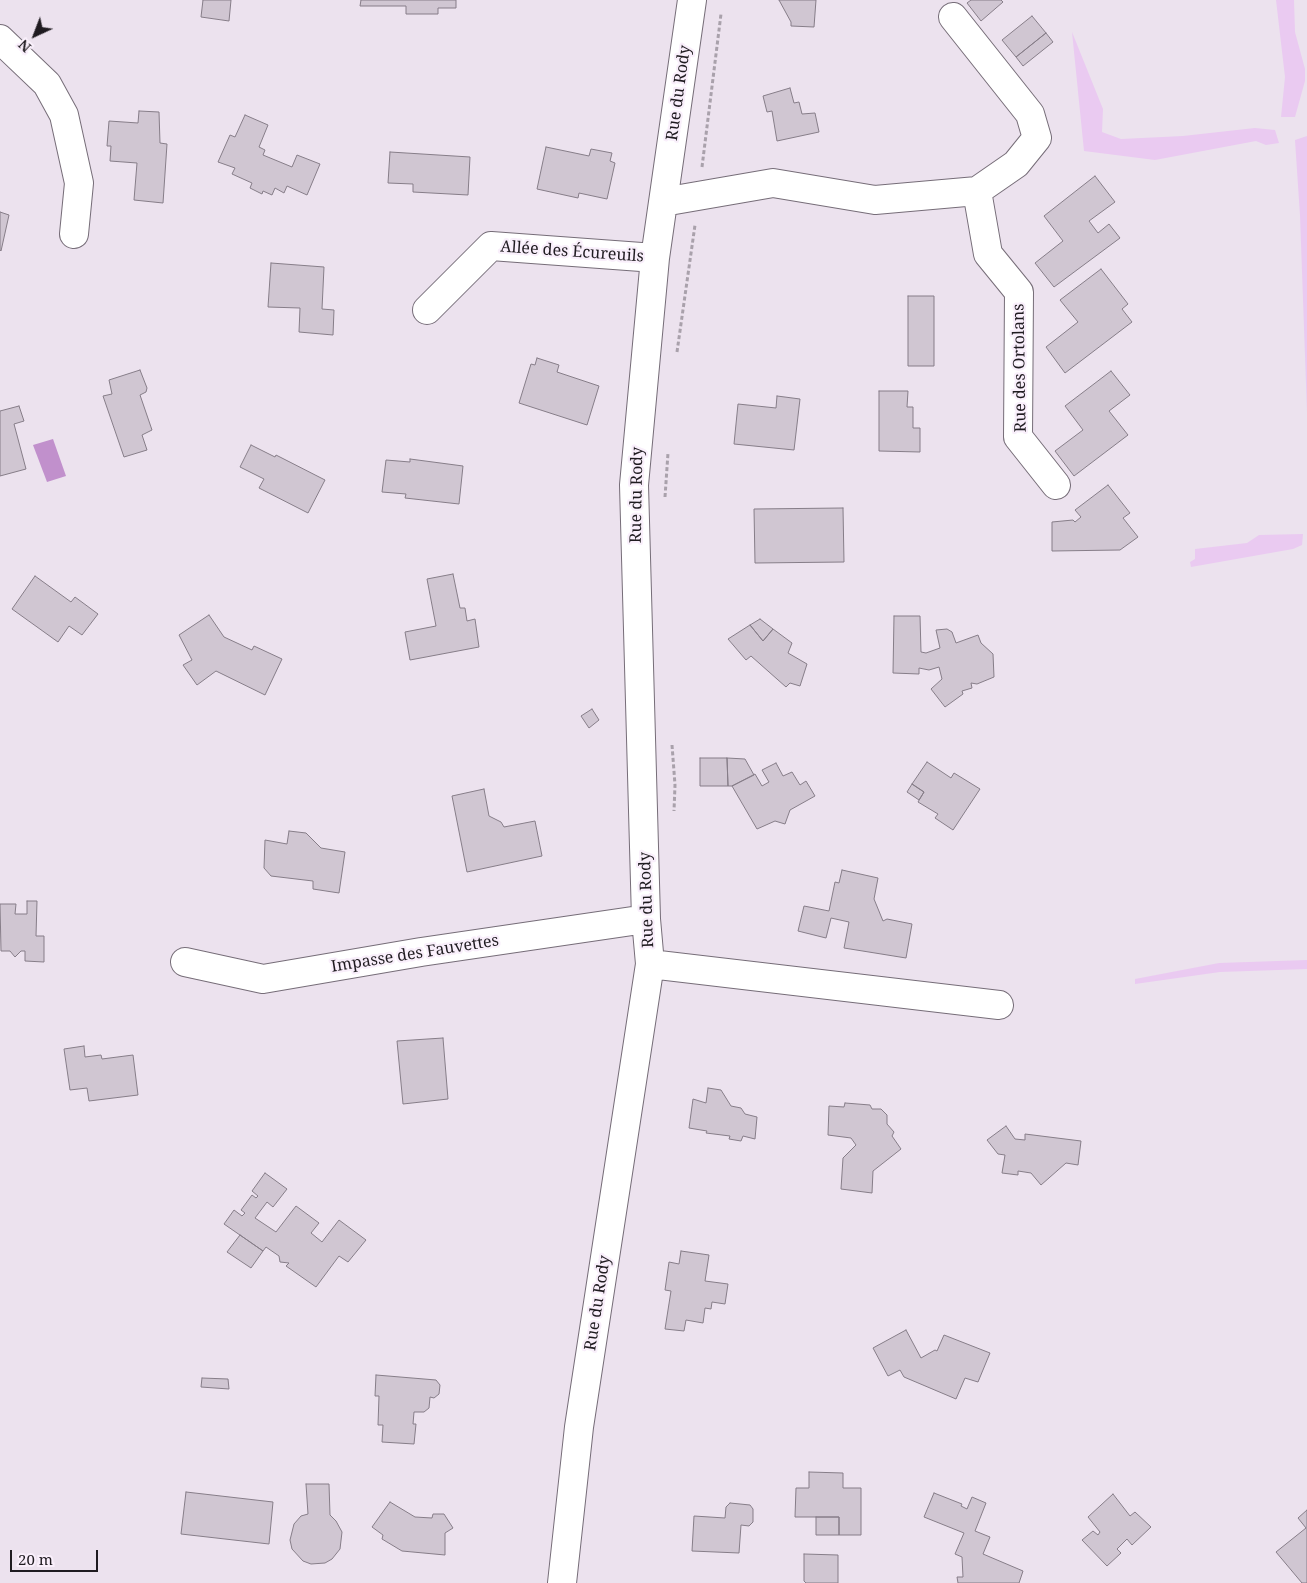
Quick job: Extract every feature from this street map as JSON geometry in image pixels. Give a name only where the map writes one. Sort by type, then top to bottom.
[{"type":"street","name":"Rue du Rody","points":[[562,1583],[579,1427],[650,964],[646,919],[634,485],[655,258],[692,0]]},
{"type":"street","points":[[663,202],[773,183],[875,200],[977,191],[1016,164],[1037,138],[1030,114],[954,17]]},
{"type":"street","points":[[0,39],[47,84],[64,115],[79,183],[74,234]]},
{"type":"street","name":"Rue des Ortolans","points":[[977,191],[988,254],[1019,292],[1018,436],[1056,485]]},
{"type":"street","name":"Allée des Écureuils","points":[[427,310],[491,246],[655,258]]},
{"type":"street","name":"Impasse des Fauvettes","points":[[185,962],[263,979],[421,952],[646,919]]},
{"type":"street","name":"Rue du Rody","points":[[650,964],[999,1005]]},
{"type":"path","points":[[699,196],[722,9]]},
{"type":"shaded area","points":[[1276,0],[1294,0],[1295,32],[1305,69],[1305,81],[1295,117],[1281,117],[1285,77]]},
{"type":"shaded area","points":[[1072,32],[1103,109],[1102,132],[1121,139],[1183,136],[1255,128],[1275,130],[1279,143],[1266,145],[1256,141],[1155,160],[1084,151]]},
{"type":"shaded area","points":[[1307,136],[1307,412],[1300,215],[1295,140]]},
{"type":"shaded area","points":[[53,439],[66,476],[47,482],[33,445]]},
{"type":"shaded area","points":[[1303,534],[1302,545],[1293,549],[1191,567],[1190,562],[1195,559],[1195,549],[1247,543],[1259,535]]},
{"type":"shaded area","points":[[1307,960],[1307,969],[1220,972],[1135,984],[1135,979],[1219,963]]},
{"type":"building","points":[[203,0],[231,0],[229,21],[201,17]]},
{"type":"building","points":[[361,0],[456,0],[456,8],[438,8],[438,14],[406,14],[406,6],[360,6]]},
{"type":"building","points":[[779,0],[816,0],[814,27],[791,26],[791,22]]},
{"type":"building","points":[[971,0],[1001,0],[1003,2],[981,21],[967,3]]},
{"type":"building","points":[[1032,16],[1046,33],[1016,57],[1002,40]]},
{"type":"building","points":[[1046,33],[1053,42],[1023,66],[1016,57]]},
{"type":"building","points":[[790,88],[794,103],[799,102],[802,114],[815,113],[819,132],[777,141],[772,111],[767,112],[763,96]]},
{"type":"building","points":[[139,111],[159,112],[160,143],[167,144],[163,203],[134,200],[137,163],[110,161],[111,146],[107,146],[109,121],[138,123]]},
{"type":"building","points":[[245,115],[268,125],[259,147],[265,150],[263,155],[292,167],[297,155],[320,164],[307,195],[287,186],[284,193],[275,188],[272,195],[263,191],[262,194],[250,188],[252,183],[232,174],[235,168],[218,162],[230,135],[235,137]]},
{"type":"building","points":[[546,147],[589,156],[591,149],[612,153],[610,161],[615,163],[607,199],[579,193],[578,198],[537,189]]},
{"type":"building","points":[[390,152],[470,157],[468,195],[413,192],[413,184],[388,183]]},
{"type":"building","points":[[1095,176],[1115,202],[1089,221],[1098,233],[1109,224],[1120,238],[1054,287],[1035,263],[1063,241],[1044,216]]},
{"type":"building","points":[[0,212],[9,215],[1,251],[0,250]]},
{"type":"building","points":[[271,263],[324,267],[322,309],[334,310],[333,335],[299,332],[300,308],[268,307]]},
{"type":"building","points":[[1101,269],[1128,304],[1122,309],[1132,322],[1065,373],[1046,347],[1078,322],[1060,300]]},
{"type":"building","points":[[908,296],[934,296],[934,366],[908,366]]},
{"type":"building","points":[[537,358],[559,365],[557,372],[599,386],[587,425],[519,403],[531,364],[535,365]]},
{"type":"building","points":[[140,370],[147,388],[146,392],[140,395],[152,430],[142,435],[147,450],[124,457],[103,396],[112,394],[109,380]]},
{"type":"building","points":[[1111,371],[1130,395],[1109,411],[1128,435],[1074,476],[1055,451],[1083,430],[1065,406]]},
{"type":"building","points":[[879,391],[908,391],[907,407],[913,407],[913,428],[920,428],[920,452],[879,451]]},
{"type":"building","points":[[777,396],[800,399],[794,450],[734,444],[738,404],[776,408]]},
{"type":"building","points":[[19,406],[24,421],[14,424],[26,469],[0,476],[0,411]]},
{"type":"building","points":[[251,445],[275,457],[276,455],[325,480],[308,513],[259,488],[264,479],[240,467]]},
{"type":"building","points":[[410,459],[463,466],[459,504],[405,498],[406,494],[382,492],[386,460],[410,462]]},
{"type":"building","points":[[1108,485],[1130,513],[1123,518],[1138,537],[1120,550],[1052,551],[1052,522],[1073,520],[1075,522],[1081,517],[1075,510]]},
{"type":"building","points":[[843,508],[844,562],[755,563],[754,509]]},
{"type":"building","points":[[453,574],[460,608],[465,608],[467,621],[475,619],[479,647],[410,660],[405,632],[436,626],[427,579]]},
{"type":"building","points":[[35,576],[71,602],[75,597],[98,614],[82,635],[69,626],[58,642],[12,609]]},
{"type":"building","points":[[209,615],[224,637],[252,650],[254,646],[282,659],[265,695],[216,671],[197,685],[183,665],[192,660],[179,635]]},
{"type":"building","points":[[894,616],[920,616],[921,652],[926,653],[940,648],[936,630],[947,629],[952,632],[956,643],[978,635],[981,643],[993,654],[994,677],[977,684],[971,683],[972,688],[962,691],[963,694],[945,707],[931,689],[942,679],[939,667],[929,670],[919,668],[919,674],[893,673]]},
{"type":"building","points":[[760,619],[773,629],[763,641],[750,625]]},
{"type":"building","points":[[750,625],[763,641],[773,629],[792,643],[788,653],[807,664],[800,686],[790,683],[786,687],[751,656],[746,660],[728,639]]},
{"type":"building","points":[[592,709],[599,720],[589,728],[581,716]]},
{"type":"building","points":[[700,758],[727,758],[728,786],[700,786]]},
{"type":"building","points":[[727,758],[745,759],[754,775],[732,786],[728,786]]},
{"type":"building","points":[[927,762],[951,778],[954,773],[980,789],[953,830],[935,818],[938,814],[918,802],[924,792],[912,784]]},
{"type":"building","points":[[776,763],[783,776],[792,772],[800,785],[806,781],[815,796],[790,810],[785,824],[775,821],[757,829],[732,786],[755,774],[762,786],[769,782],[762,770]]},
{"type":"building","points":[[912,784],[924,792],[919,800],[907,792]]},
{"type":"building","points":[[484,789],[489,816],[501,822],[504,827],[535,821],[542,856],[467,872],[452,796]]},
{"type":"building","points":[[289,831],[306,833],[321,848],[345,852],[339,893],[313,889],[313,881],[271,876],[264,868],[265,840],[287,844]]},
{"type":"building","points":[[842,870],[878,878],[874,899],[883,921],[887,919],[912,924],[906,958],[844,948],[849,922],[831,918],[826,938],[798,931],[804,906],[829,911],[835,882],[839,883]]},
{"type":"building","points":[[27,901],[37,901],[36,936],[44,936],[44,962],[25,961],[25,951],[21,951],[15,957],[10,951],[1,951],[0,904],[16,904],[15,914],[27,914]]},
{"type":"building","points":[[443,1038],[448,1099],[403,1104],[397,1041]]},
{"type":"building","points":[[84,1046],[85,1057],[101,1055],[102,1059],[133,1055],[138,1095],[89,1101],[87,1088],[70,1090],[64,1049]]},
{"type":"building","points":[[708,1088],[721,1090],[731,1106],[741,1108],[745,1114],[757,1117],[755,1139],[743,1136],[741,1141],[729,1139],[730,1136],[706,1133],[707,1131],[689,1128],[693,1099],[706,1103]]},
{"type":"building","points":[[845,1103],[870,1105],[872,1109],[881,1109],[887,1115],[887,1124],[894,1132],[892,1136],[901,1149],[873,1171],[872,1193],[841,1189],[843,1158],[856,1145],[851,1138],[828,1135],[829,1106],[844,1107]]},
{"type":"building","points":[[1006,1126],[1015,1139],[1025,1140],[1025,1134],[1081,1141],[1078,1165],[1066,1163],[1041,1185],[1031,1173],[1018,1171],[1018,1175],[1002,1173],[1005,1155],[998,1154],[987,1140]]},
{"type":"building","points":[[265,1173],[287,1189],[273,1207],[267,1202],[255,1218],[276,1232],[296,1206],[319,1223],[311,1233],[322,1242],[339,1220],[366,1240],[348,1262],[339,1256],[316,1287],[286,1266],[289,1263],[280,1262],[279,1256],[266,1247],[263,1251],[224,1224],[234,1210],[242,1216],[245,1213],[241,1210],[252,1195],[256,1198],[258,1196],[252,1191]]},
{"type":"building","points":[[240,1235],[263,1251],[251,1268],[227,1252]]},
{"type":"building","points":[[681,1251],[709,1255],[705,1281],[728,1284],[725,1304],[712,1302],[711,1309],[705,1308],[703,1323],[686,1320],[684,1331],[665,1329],[671,1291],[665,1290],[669,1262],[679,1264]]},
{"type":"building","points":[[906,1330],[921,1358],[935,1350],[937,1351],[944,1335],[990,1353],[978,1382],[965,1378],[956,1399],[904,1377],[900,1370],[888,1376],[873,1348]]},
{"type":"building","points":[[376,1375],[436,1380],[440,1385],[439,1394],[434,1398],[430,1397],[429,1408],[424,1412],[414,1412],[413,1424],[416,1424],[414,1444],[382,1442],[383,1425],[378,1425],[379,1396],[375,1396]]},
{"type":"building","points":[[202,1378],[228,1379],[229,1389],[201,1387]]},
{"type":"building","points":[[809,1472],[843,1473],[843,1488],[861,1488],[861,1535],[839,1535],[839,1517],[795,1517],[796,1488],[809,1488]]},
{"type":"building","points":[[306,1484],[329,1484],[330,1515],[342,1532],[340,1549],[332,1559],[325,1563],[311,1564],[303,1561],[292,1549],[290,1540],[294,1524],[301,1516],[308,1514]]},
{"type":"building","points":[[186,1492],[273,1502],[269,1544],[181,1534]]},
{"type":"building","points":[[934,1493],[962,1504],[961,1506],[967,1509],[972,1497],[986,1503],[975,1531],[990,1537],[983,1554],[1023,1571],[1019,1583],[958,1583],[957,1577],[963,1577],[962,1557],[955,1554],[964,1533],[924,1517]]},
{"type":"building","points":[[1113,1494],[1130,1516],[1135,1512],[1151,1527],[1132,1545],[1127,1539],[1117,1549],[1121,1553],[1107,1566],[1082,1540],[1093,1531],[1098,1535],[1100,1532],[1088,1517]]},
{"type":"building","points":[[390,1502],[415,1517],[432,1518],[433,1514],[444,1514],[453,1528],[445,1533],[445,1555],[402,1551],[382,1539],[383,1535],[372,1527]]},
{"type":"building","points":[[730,1503],[750,1505],[753,1509],[753,1522],[749,1526],[741,1525],[739,1553],[692,1551],[694,1516],[725,1518],[726,1507]]},
{"type":"building","points":[[1307,1510],[1307,1583],[1302,1583],[1276,1552],[1306,1528],[1298,1518]]},
{"type":"building","points":[[816,1517],[839,1517],[839,1535],[816,1535]]},
{"type":"building","points":[[804,1554],[838,1555],[838,1583],[806,1583],[804,1581]]}]
